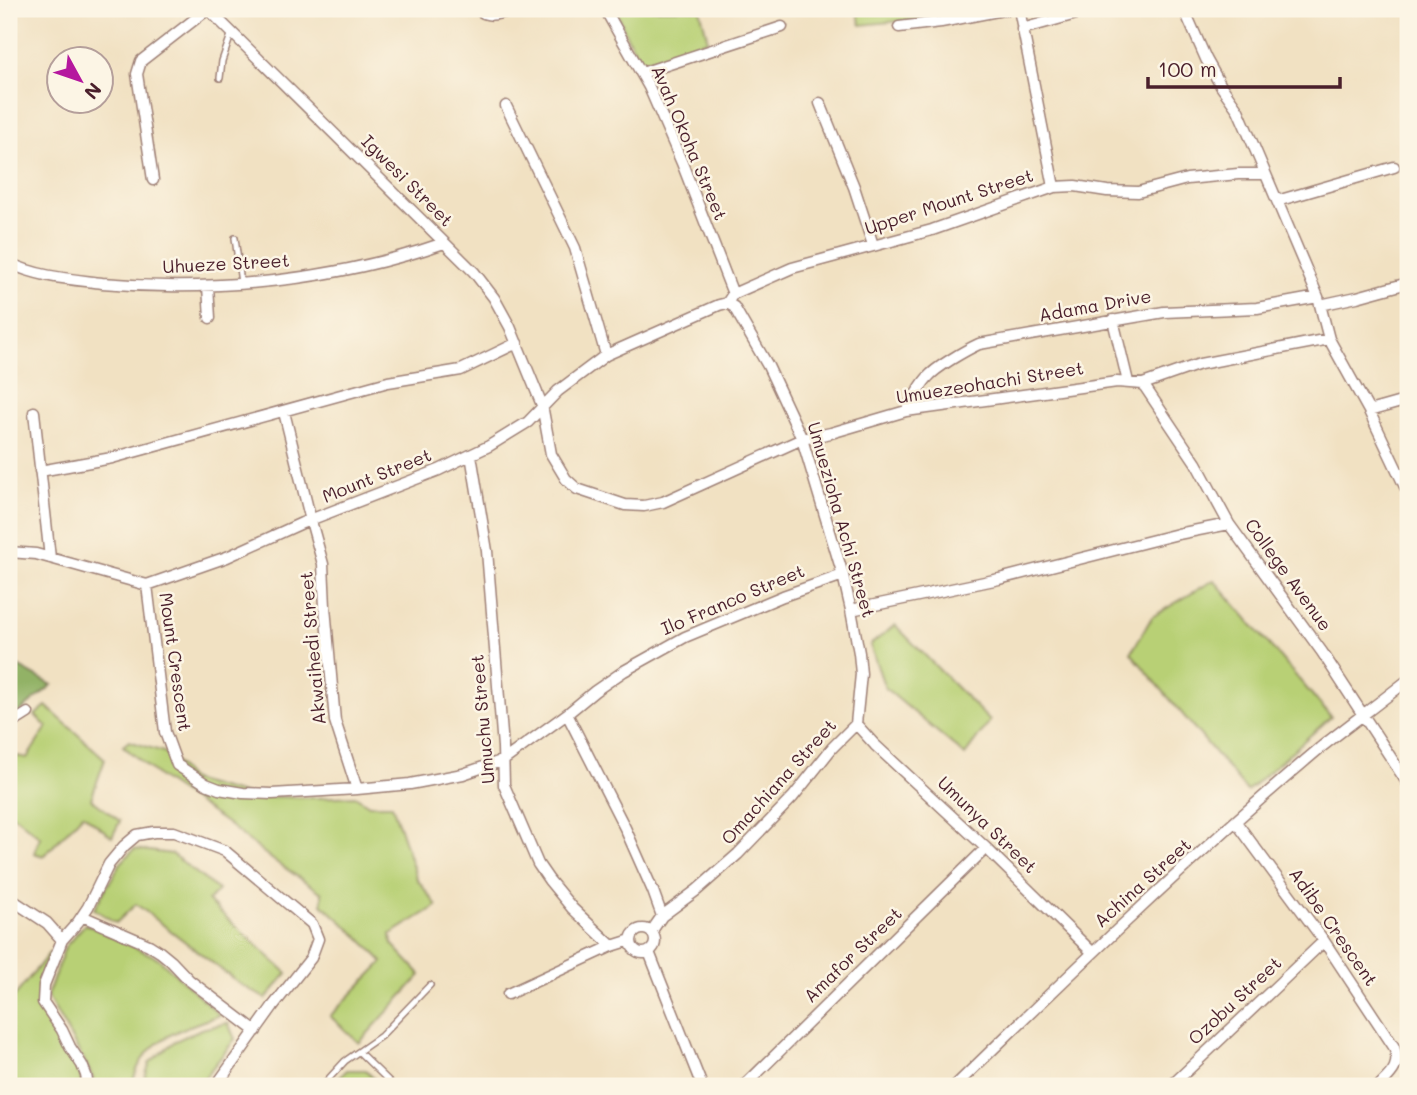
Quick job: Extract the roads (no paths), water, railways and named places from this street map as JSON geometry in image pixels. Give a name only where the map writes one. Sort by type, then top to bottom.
[{"type":"street","points":[[153,180],[138,67],[141,61],[208,9]]},
{"type":"street","name":"Igwesi Street","points":[[208,9],[474,272],[494,298],[510,327],[542,405]]},
{"type":"street","points":[[478,9],[482,13],[493,15],[515,9]]},
{"type":"street","name":"Avah Okoha Street","points":[[605,9],[642,73],[682,163],[730,298]]},
{"type":"street","points":[[900,27],[1008,9]]},
{"type":"street","name":"Upper Mount Street","points":[[730,298],[792,268],[932,230],[1054,187],[1019,9]]},
{"type":"street","points":[[1022,29],[1094,9]]},
{"type":"street","points":[[1184,9],[1206,59],[1238,110],[1319,301],[1329,339],[1408,493]]},
{"type":"street","points":[[642,73],[782,27]]},
{"type":"street","points":[[820,103],[854,187],[873,245]]},
{"type":"street","points":[[506,106],[575,248],[606,355]]},
{"type":"street","points":[[1277,201],[1394,167]]},
{"type":"street","points":[[1054,187],[1075,186],[1138,192],[1187,179],[1265,174]]},
{"type":"street","name":"Uhueze Street","points":[[9,263],[57,278],[126,285],[208,286],[320,275],[414,253],[444,243]]},
{"type":"street","name":"Adama Drive","points":[[906,411],[927,378],[938,368],[979,344],[1181,310],[1257,308],[1357,297],[1408,283]]},
{"type":"street","points":[[208,286],[209,318]]},
{"type":"street","name":"Mount Street","points":[[146,585],[227,557],[302,523],[439,470],[528,422],[542,405],[570,380],[606,355],[730,298]]},
{"type":"street","name":"Umuezioha Achi Street","points":[[730,298],[762,355],[802,439],[843,575],[861,674],[856,724]]},
{"type":"street","points":[[1112,320],[1128,382]]},
{"type":"street","points":[[1143,384],[1200,364],[1329,339]]},
{"type":"street","points":[[40,471],[112,458],[388,382],[461,370],[517,343]]},
{"type":"street","name":"Umuezeohachi Street","points":[[542,405],[551,454],[566,479],[577,488],[625,505],[643,506],[663,502],[802,439],[906,411],[1055,390],[1128,382],[1143,384]]},
{"type":"street","name":"College Avenue","points":[[1143,384],[1196,463],[1229,524],[1322,652],[1408,784]]},
{"type":"street","points":[[1368,411],[1408,400]]},
{"type":"street","points":[[34,411],[50,558]]},
{"type":"street","name":"Akwaihedi Street","points":[[284,412],[323,564],[335,721],[357,789]]},
{"type":"street","name":"Umuchu Street","points":[[471,454],[487,551],[504,785],[538,864],[572,908],[612,946]]},
{"type":"street","points":[[851,610],[999,579],[1178,534],[1229,524]]},
{"type":"street","points":[[9,552],[36,554],[146,585]]},
{"type":"street","name":"Ilo Franco Street","points":[[503,760],[624,671],[685,637],[783,596],[843,575]]},
{"type":"street","name":"Mount Crescent","points":[[146,585],[165,732],[177,765],[206,784],[243,793],[357,789]]},
{"type":"street","name":"Achina Street","points":[[955,1086],[1093,953],[1236,822],[1320,749],[1408,680]]},
{"type":"street","points":[[9,724],[28,713]]},
{"type":"street","points":[[567,714],[625,828],[662,916]]},
{"type":"street","name":"Umunya Street","points":[[856,724],[1093,953]]},
{"type":"street","name":"Omachiana Street","points":[[651,932],[662,916],[738,854],[793,797],[832,748],[856,724]]},
{"type":"street","points":[[357,789],[456,776],[503,760]]},
{"type":"street","name":"Adibe Crescent","points":[[1236,822],[1324,941],[1391,1041],[1397,1055],[1396,1066],[1380,1086]]},
{"type":"street","points":[[88,1086],[82,1065],[43,1002],[44,985],[62,940],[82,916],[109,864],[137,835],[154,832],[174,832],[225,851],[312,924],[318,939],[312,958],[273,1006],[216,1086]]},
{"type":"street","name":"Amafor Street","points":[[744,1086],[986,849]]},
{"type":"street","points":[[9,898],[47,923],[62,940]]},
{"type":"street","points":[[82,916],[149,945],[171,961],[189,980],[256,1031]]},
{"type":"street","points":[[638,931],[651,932],[655,937],[653,949],[642,954],[632,947],[634,934],[638,931]]},
{"type":"street","points":[[508,994],[612,946],[631,940]]},
{"type":"street","name":"Ozobu Street","points":[[1171,1086],[1324,941]]},
{"type":"street","points":[[649,952],[702,1086]]},
{"type":"lane","points":[[220,78],[222,61],[232,32]]},
{"type":"lane","points":[[234,239],[241,283]]},
{"type":"lane","points":[[322,1086],[345,1061],[380,1036],[430,985]]},
{"type":"lane","points":[[359,1052],[394,1086]]}]
